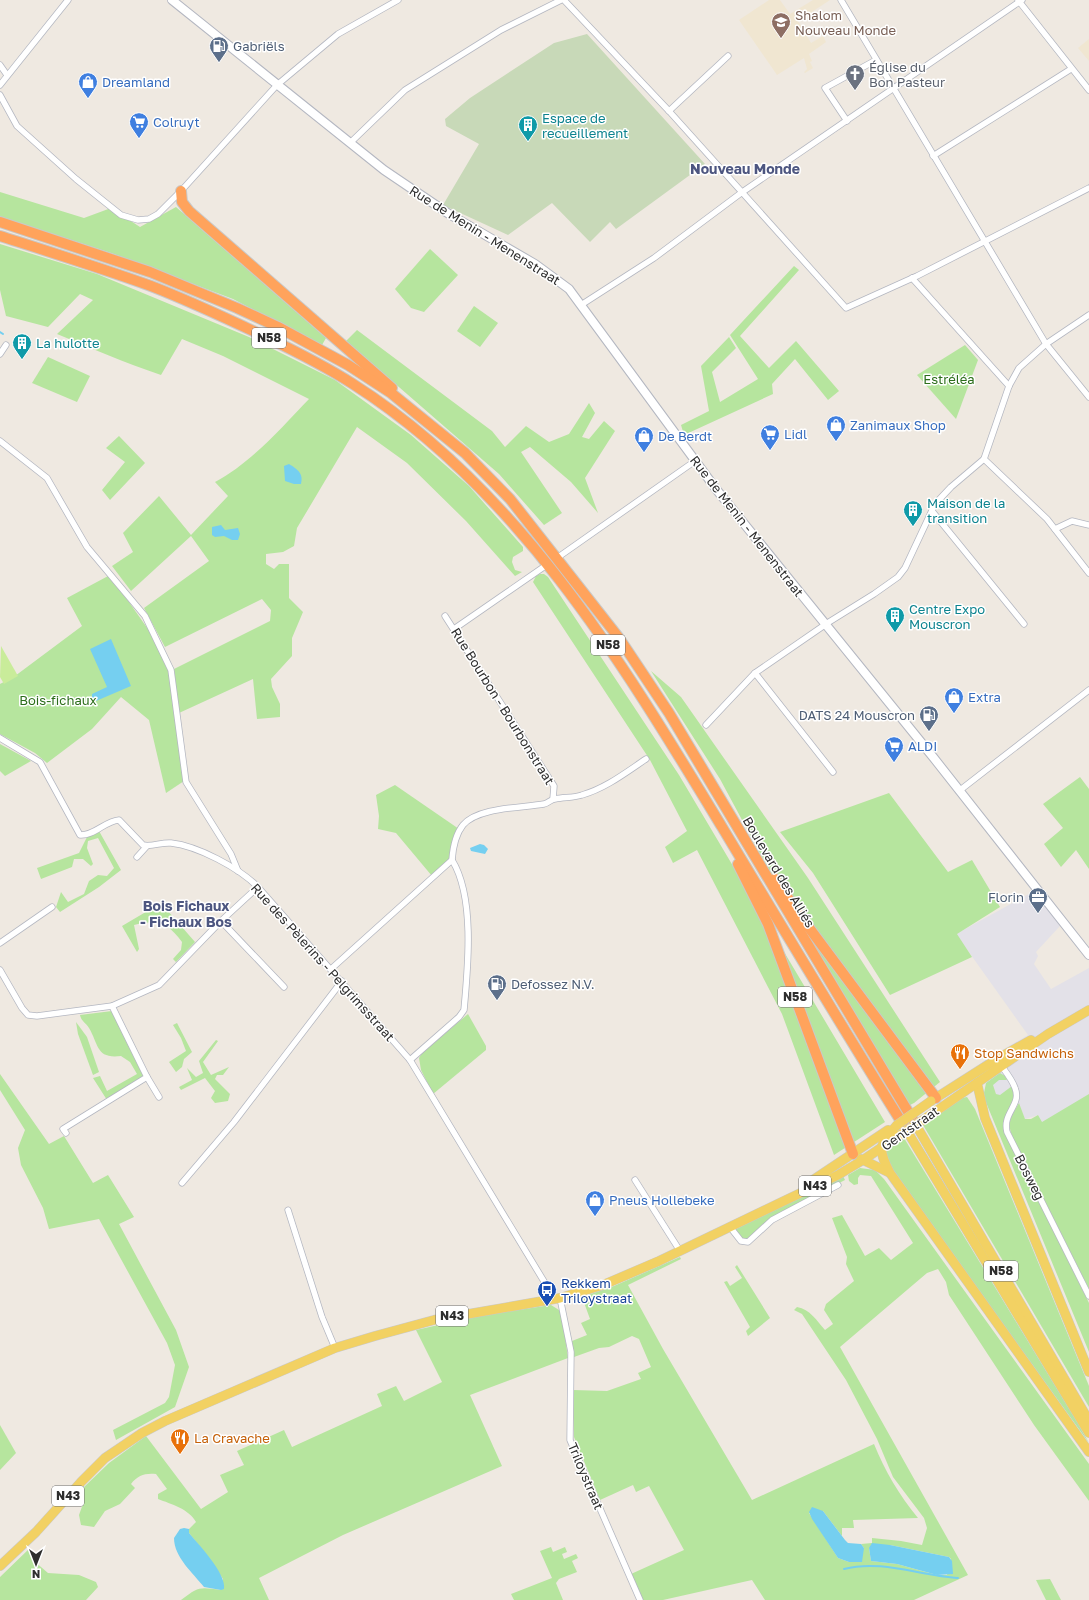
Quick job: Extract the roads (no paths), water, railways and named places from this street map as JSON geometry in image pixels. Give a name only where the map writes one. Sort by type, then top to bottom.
[{"type":"highway","points":[[181,191],[182,202],[189,211],[430,423]]},
{"type":"highway","name":"N58","points":[[0,222],[150,272],[237,308],[278,327],[348,365],[391,393],[430,423],[465,453],[510,499],[557,558]]},
{"type":"highway","name":"N58","points":[[0,236],[159,290],[230,320],[275,342],[351,383],[389,408],[450,458],[496,504],[548,564]]},
{"type":"highway","name":"Boulevard des Alliés","points":[[557,558],[619,638],[669,713],[913,1120]]},
{"type":"highway","name":"Boulevard des Alliés","points":[[548,564],[605,640],[663,729],[901,1125]]},
{"type":"highway","name":"N58","points":[[732,843],[738,866],[768,924],[853,1154]]},
{"type":"highway","name":"N58","points":[[748,845],[772,873],[798,913],[935,1104]]},
{"type":"main road","name":"N43","points":[[0,1566],[36,1532],[105,1458],[142,1433],[166,1420],[335,1348],[434,1320],[555,1299],[603,1285],[680,1251],[765,1210],[853,1154],[883,1142],[901,1125],[935,1104],[952,1089],[999,1063],[1033,1039],[1048,1034],[1089,1010]]},
{"type":"main road","name":"Gentstraat","points":[[765,1210],[838,1175],[863,1160],[883,1142],[926,1118],[935,1104],[966,1090],[977,1083],[999,1063]]},
{"type":"main road","points":[[977,1083],[985,1118]]},
{"type":"main road","points":[[952,1089],[966,1090],[973,1097],[985,1118],[1089,1372]]},
{"type":"main road","name":"N58","points":[[913,1120],[1089,1421]]},
{"type":"main road","name":"N58","points":[[901,1125],[1089,1433]]},
{"type":"main road","points":[[883,1142],[881,1156],[890,1173]]},
{"type":"main road","name":"N58","points":[[853,1154],[890,1173],[1089,1452]]},
{"type":"street","points":[[0,85],[68,0]]},
{"type":"street","name":"Rue de Menin - Menenstraat","points":[[172,0],[384,170],[449,214],[548,272],[569,289],[716,489],[826,624],[1089,955]]},
{"type":"street","points":[[0,95],[17,126],[76,179],[121,215],[138,220],[149,219],[158,214],[181,191],[277,85],[338,34],[398,0]]},
{"type":"street","points":[[350,143],[405,90],[502,30],[563,0],[669,111],[846,308],[912,278],[985,242],[1089,188]]},
{"type":"street","points":[[842,1],[1046,344],[1089,396]]},
{"type":"street","points":[[581,305],[654,258],[741,192],[1020,1],[1071,69],[1089,90]]},
{"type":"street","points":[[669,111],[728,56]]},
{"type":"street","points":[[846,121],[825,88],[876,60]]},
{"type":"street","points":[[0,65],[7,75]]},
{"type":"street","points":[[933,156],[1071,69]]},
{"type":"street","points":[[912,278],[1009,386]]},
{"type":"street","points":[[706,725],[756,673],[826,624],[898,577],[905,568],[936,504],[951,487],[984,459],[1009,386],[1022,364],[1046,344],[1089,315]]},
{"type":"street","points":[[0,354],[6,345]]},
{"type":"street","points":[[0,441],[47,478],[87,548],[136,603],[144,616],[171,670],[186,782],[231,854],[238,871]]},
{"type":"street","points":[[984,459],[1047,519],[1089,573]]},
{"type":"street","points":[[557,558],[695,461]]},
{"type":"street","points":[[932,511],[1024,624]]},
{"type":"street","points":[[1055,529],[1072,521],[1089,524]]},
{"type":"street","points":[[454,629],[548,564]]},
{"type":"street","name":"Rue Bourbon - Bourbonstraat","points":[[445,616],[554,786],[553,799]]},
{"type":"street","points":[[756,673],[834,772]]},
{"type":"street","points":[[959,791],[1089,690]]},
{"type":"street","points":[[0,738],[31,755],[40,762],[78,834],[84,836],[112,821],[119,820],[141,843],[147,846],[137,857]]},
{"type":"street","points":[[410,1060],[459,1017],[464,1010],[467,913],[460,878],[452,860],[455,839],[463,825],[479,815],[546,803],[553,799],[570,798],[599,789],[646,760]]},
{"type":"street","name":"Rue des Pèlerins - Pelgrimsstraat","points":[[147,846],[164,843],[180,844],[206,854],[238,871],[258,887],[410,1060],[555,1299]]},
{"type":"street","points":[[331,969],[452,860]]},
{"type":"street","points":[[0,970],[22,1008],[28,1015],[37,1016],[112,1006],[159,985],[221,921],[258,887]]},
{"type":"street","points":[[0,943],[52,907]]},
{"type":"street","points":[[221,921],[284,987]]},
{"type":"street","points":[[182,1183],[234,1122],[342,981]]},
{"type":"street","points":[[112,1006],[147,1077],[159,1097]]},
{"type":"street","name":"Bosweg","points":[[999,1063],[1012,1080],[1017,1096],[1006,1121],[1007,1132],[1089,1296]]},
{"type":"street","points":[[66,1134],[63,1129],[147,1077]]},
{"type":"street","points":[[635,1180],[680,1251]]},
{"type":"street","points":[[730,1227],[741,1241],[748,1242],[772,1220],[838,1185]]},
{"type":"street","points":[[288,1210],[322,1317],[335,1348]]},
{"type":"street","name":"Triloystraat","points":[[555,1299],[571,1352],[570,1440],[640,1600]]},
{"type":"water","points":[[289,464],[301,474],[301,484],[294,484],[285,481],[284,466]]},
{"type":"water","points":[[221,525],[225,530],[238,528],[240,534],[238,540],[232,540],[224,536],[215,537],[212,535],[212,527]]},
{"type":"water","points":[[111,639],[131,686],[96,701],[92,699],[92,694],[107,687],[90,649]]},
{"type":"water","points":[[480,844],[484,845],[488,849],[485,854],[471,851],[470,848]]},
{"type":"water","points":[[812,1507],[823,1511],[848,1543],[861,1544],[864,1548],[862,1562],[849,1562],[838,1558],[812,1519],[809,1512]]},
{"type":"water","points":[[180,1529],[189,1529],[189,1533],[217,1568],[224,1583],[224,1589],[221,1590],[204,1587],[177,1552],[174,1538]]},
{"type":"water","points":[[872,1543],[890,1545],[949,1557],[952,1561],[953,1574],[937,1575],[897,1564],[871,1561],[869,1548]]},
{"type":"waterway","points":[[844,1569],[858,1566],[887,1567],[958,1578]]},
{"type":"place","name":"Shalom Nouveau Monde","points":[[781,39]]},
{"type":"place","name":"Gabriëls","points":[[219,63]]},
{"type":"place","name":"Église du Bon Pasteur","points":[[855,91]]},
{"type":"place","name":"Dreamland","points":[[88,99]]},
{"type":"place","name":"Colruyt","points":[[139,139]]},
{"type":"place","name":"Espace de recueillement","points":[[528,142]]},
{"type":"place","name":"La hulotte","points":[[22,360]]},
{"type":"place","name":"Zanimaux Shop","points":[[836,442]]},
{"type":"place","name":"Lidl","points":[[770,451]]},
{"type":"place","name":"De Berdt","points":[[644,453]]},
{"type":"place","name":"Maison de la transition","points":[[913,527]]},
{"type":"place","name":"Centre Expo Mouscron","points":[[895,633]]},
{"type":"place","name":"Extra","points":[[954,714]]},
{"type":"place","name":"DATS 24 Mouscron","points":[[929,732]]},
{"type":"place","name":"ALDI","points":[[894,763]]},
{"type":"place","name":"Florin","points":[[1038,914]]},
{"type":"place","name":"Defossez N.V.","points":[[497,1001]]},
{"type":"place","name":"Stop Sandwichs","points":[[960,1070]]},
{"type":"place","name":"Pneus Hollebeke","points":[[595,1217]]},
{"type":"place","name":"Rekkem Triloystraat","points":[[547,1307]]},
{"type":"place","name":"La Cravache","points":[[180,1455]]},
{"type":"district","name":"Nouveau Monde","points":[[745,169]]},
{"type":"district","name":"Bois Fichaux - Fichaux Bos","points":[[186,914]]},
{"type":"park label","name":"Estréléa","points":[[949,379]]},
{"type":"park label","name":"Bois-fichaux","points":[[58,700]]}]
